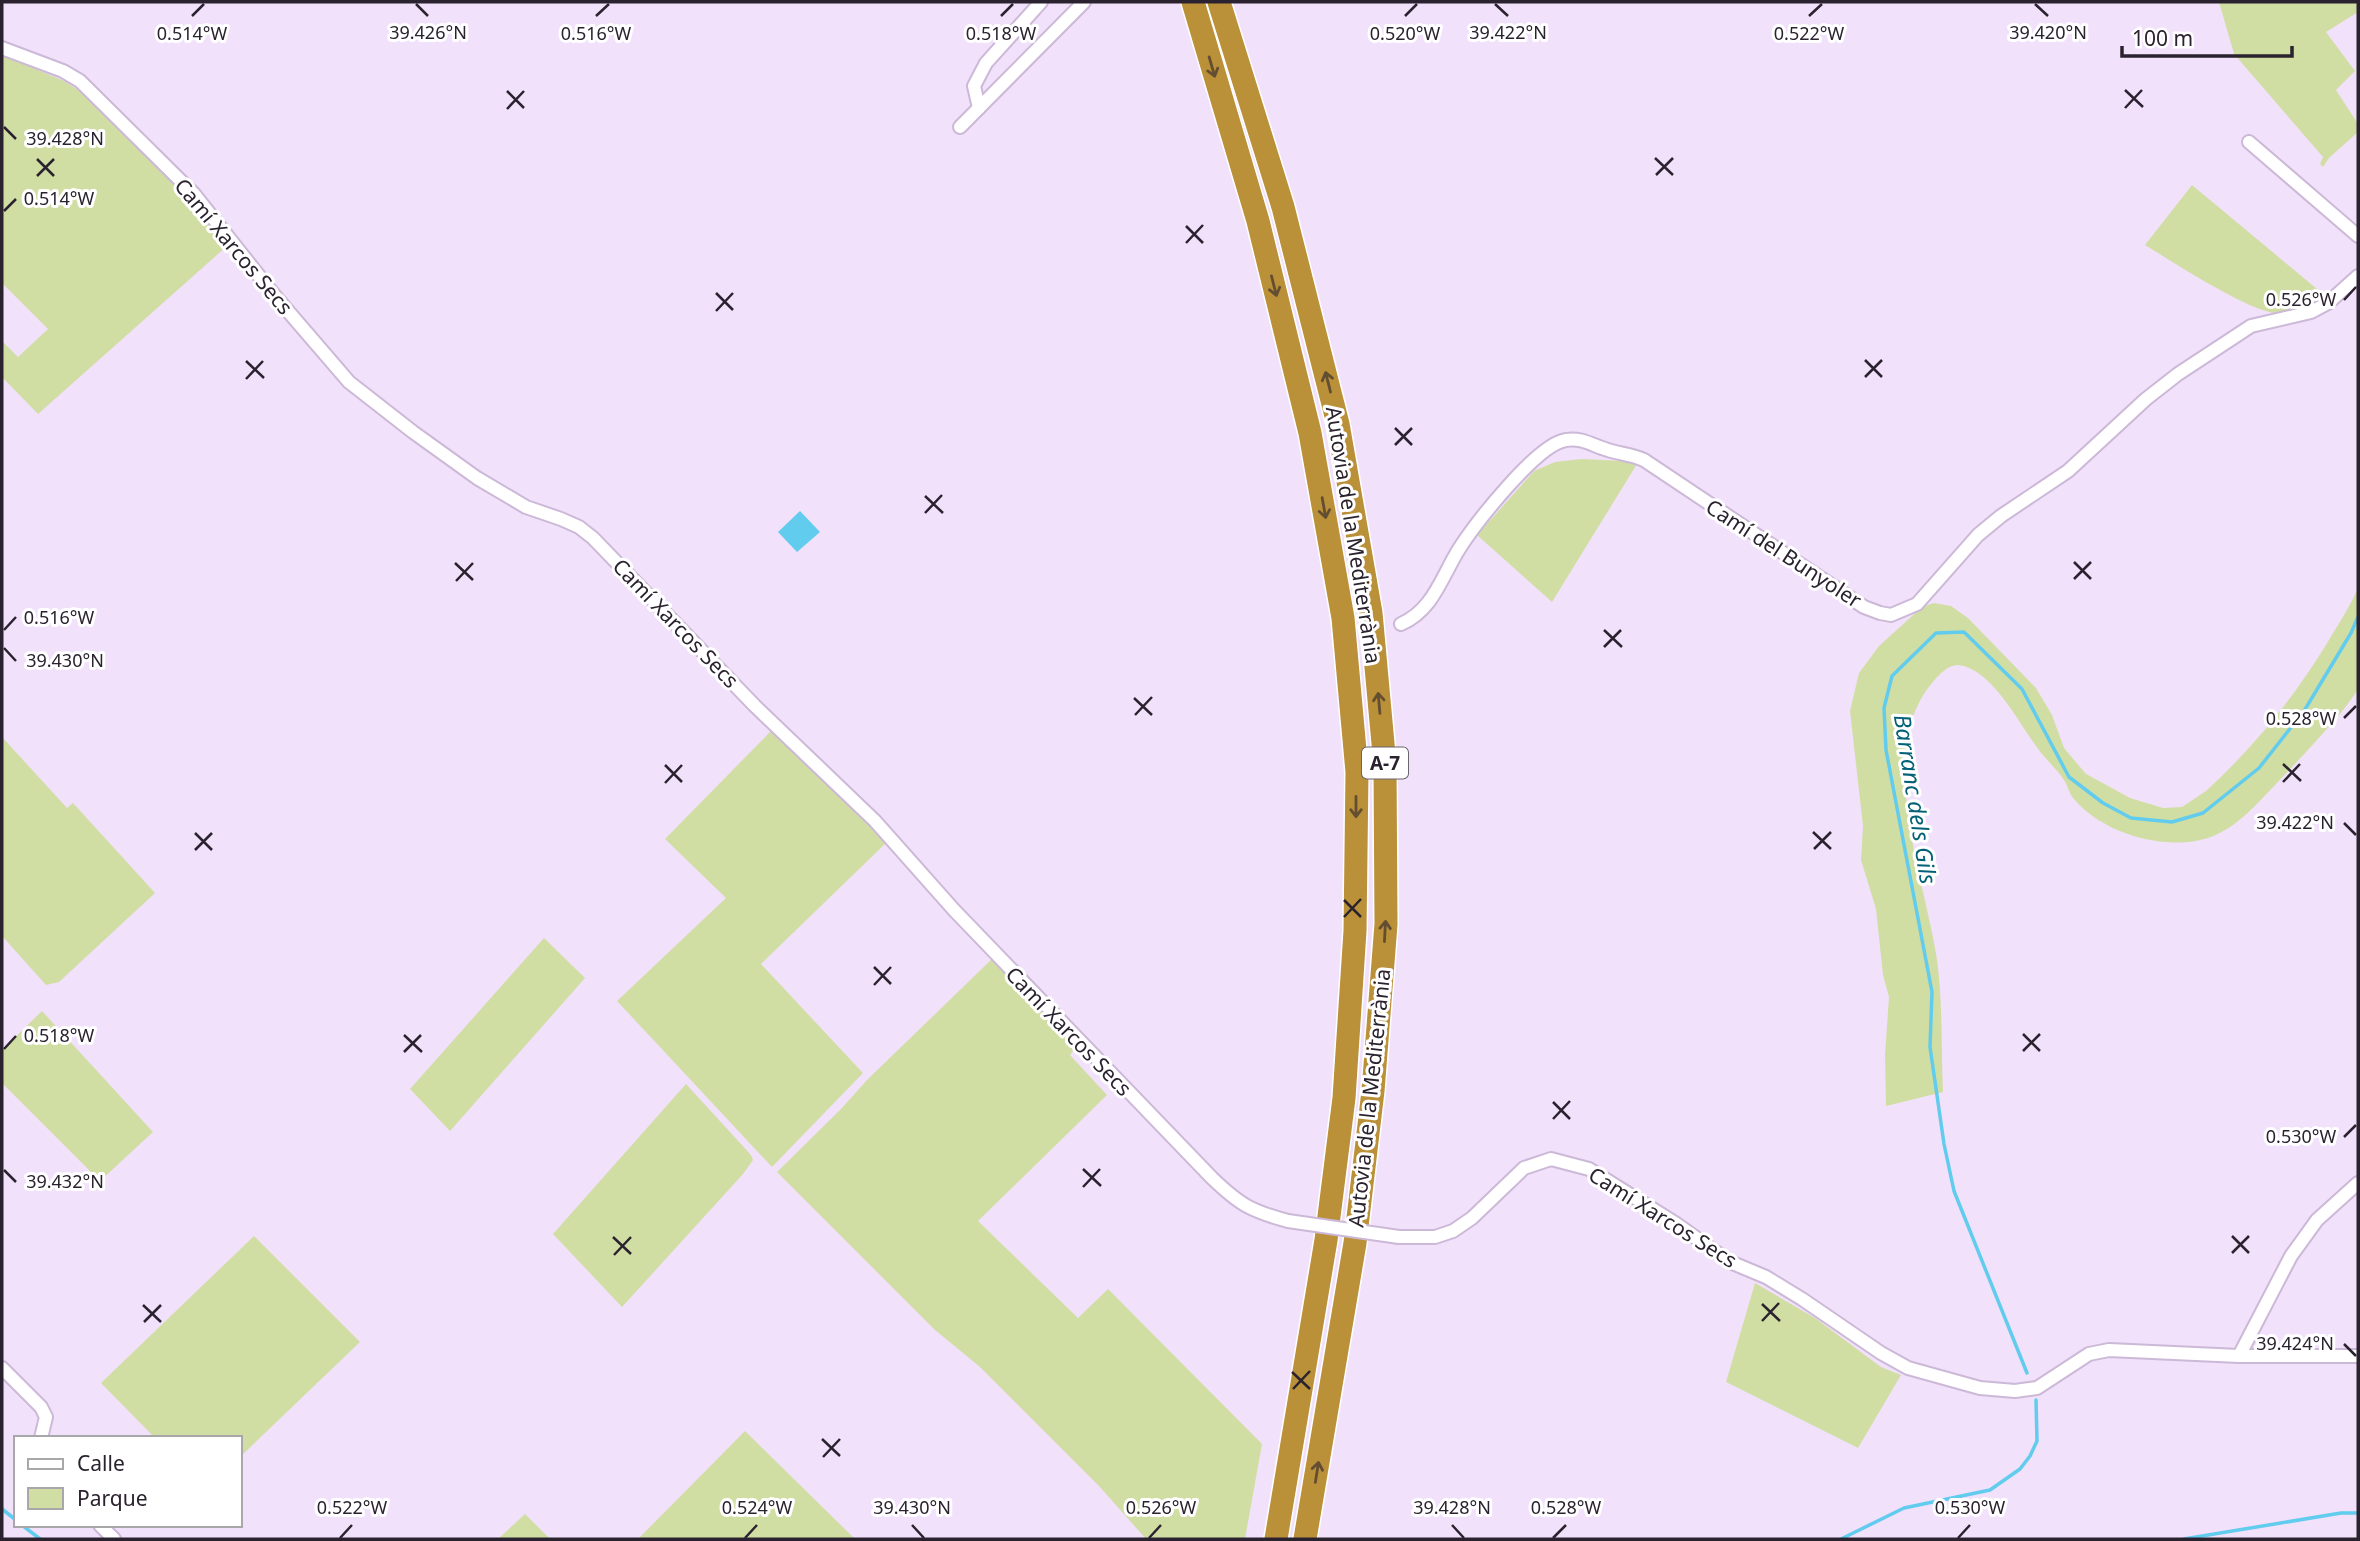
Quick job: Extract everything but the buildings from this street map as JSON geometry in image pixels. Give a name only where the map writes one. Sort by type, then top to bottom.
[{"type":"highway","name":"Autovia de la Mediterrània","points":[[1193,2],[1258,221],[1310,433],[1343,618],[1357,772],[1355,931],[1344,1098],[1326,1240],[1276,1539]]},
{"type":"highway","name":"Autovia de la Mediterrània","points":[[1219,2],[1283,207],[1338,424],[1371,613],[1385,765],[1386,924],[1373,1091],[1354,1243],[1306,1539]]},
{"type":"street","points":[[979,108],[974,86],[986,63],[1041,2]]},
{"type":"street","points":[[960,127],[1084,2]]},
{"type":"street","name":"Camí Xarcos Secs","points":[[2,48],[63,71],[80,81],[194,194],[275,296],[349,382],[371,401],[485,484],[526,507],[579,527],[593,538],[755,706],[838,783],[954,910],[1242,1206],[1288,1221],[1399,1237],[1435,1237],[1453,1231],[1472,1218],[1524,1168],[1551,1159],[1590,1169],[1730,1262],[1775,1283],[1908,1368],[1980,1388],[2015,1391],[2037,1388],[2089,1354],[2109,1350],[2239,1356],[2358,1356]]},
{"type":"street","points":[[2249,142],[2358,236]]},
{"type":"street","name":"Camí del Bunyoler","points":[[1401,624],[1415,618],[1424,610],[1459,549],[1494,503],[1532,461],[1565,440],[1584,440],[1607,450],[1631,454],[1644,460],[1864,607],[1891,615],[1917,604],[1978,535],[2087,456],[2108,433],[2178,374],[2251,326],[2311,312],[2328,303],[2358,276]]},
{"type":"street","points":[[2239,1356],[2291,1255],[2317,1220],[2358,1184]]},
{"type":"street","points":[[2,1368],[41,1407],[46,1417],[41,1436]]},
{"type":"green space","points":[[2219,2],[2358,2],[2358,12],[2326,32],[2355,71],[2336,90],[2358,124],[2358,132],[2329,158],[2323,167],[2320,164],[2323,157],[2234,54]]},
{"type":"green space","points":[[2,55],[64,81],[86,95],[189,198],[227,246],[38,414],[2,377],[2,341],[18,357],[48,329],[2,283]]},
{"type":"green space","points":[[2192,185],[2329,299],[2294,313],[2269,312],[2233,297],[2145,245]]},
{"type":"green space","points":[[1581,459],[1637,464],[1552,602],[1477,535],[1534,471],[1555,462]]},
{"type":"green space","points":[[2358,588],[2359,681],[2354,695],[2322,735],[2250,810],[2225,830],[2195,841],[2145,839],[2122,832],[2091,815],[2072,797],[2064,780],[2039,750],[2003,698],[1982,676],[1970,668],[1954,665],[1937,677],[1915,711],[1907,744],[1905,780],[1915,856],[1939,976],[1943,1092],[1886,1106],[1885,1055],[1889,997],[1883,975],[1876,909],[1861,860],[1863,826],[1850,711],[1859,673],[1879,646],[1922,607],[1934,603],[1951,606],[1968,618],[2036,688],[2052,715],[2064,748],[2086,774],[2130,798],[2163,808],[2182,807],[2206,791],[2223,775],[2271,722],[2313,665]]},
{"type":"green space","points":[[772,730],[887,842],[761,964],[863,1073],[772,1167],[617,1001],[726,898],[665,839]]},
{"type":"green space","points":[[2,737],[67,808],[73,803],[155,893],[59,982],[46,985],[2,936]]},
{"type":"green space","points":[[544,938],[585,978],[450,1131],[410,1089]]},
{"type":"green space","points":[[993,958],[1076,1047],[1070,1055],[1107,1095],[978,1221],[1078,1318],[1108,1289],[1262,1444],[1245,1539],[1146,1539],[1099,1486],[980,1367],[935,1330],[777,1172]]},
{"type":"green space","points":[[42,1011],[153,1132],[100,1181],[2,1083],[2,1050]]},
{"type":"green space","points":[[686,1084],[753,1160],[622,1307],[553,1234]]},
{"type":"green space","points":[[254,1236],[360,1342],[242,1455],[242,1436],[153,1436],[101,1383]]},
{"type":"green space","points":[[1755,1283],[1815,1318],[1881,1367],[1901,1375],[1858,1448],[1726,1382]]},
{"type":"green space","points":[[745,1431],[854,1538],[638,1539]]},
{"type":"green space","points":[[525,1514],[550,1539],[498,1539]]},
{"type":"water","points":[[800,511],[820,532],[797,552],[778,532]]},
{"type":"waterway","name":"Barranc dels Gils","points":[[2027,1373],[1954,1191],[1944,1144],[1930,1047],[1932,992],[1886,750],[1884,708],[1892,676],[1936,633],[1964,632],[2022,689],[2069,777],[2103,803],[2131,818],[2172,822],[2203,813],[2259,768],[2304,711],[2358,617]]},
{"type":"waterway","name":"Barranc dels Gils","points":[[1841,1539],[1904,1508],[1990,1490],[2020,1469],[2037,1441],[2036,1400]]},
{"type":"waterway","points":[[2,1509],[14,1518]]},
{"type":"waterway","points":[[2184,1539],[2341,1513],[2358,1513]]},
{"type":"waterway","points":[[25,1527],[40,1539]]}]
